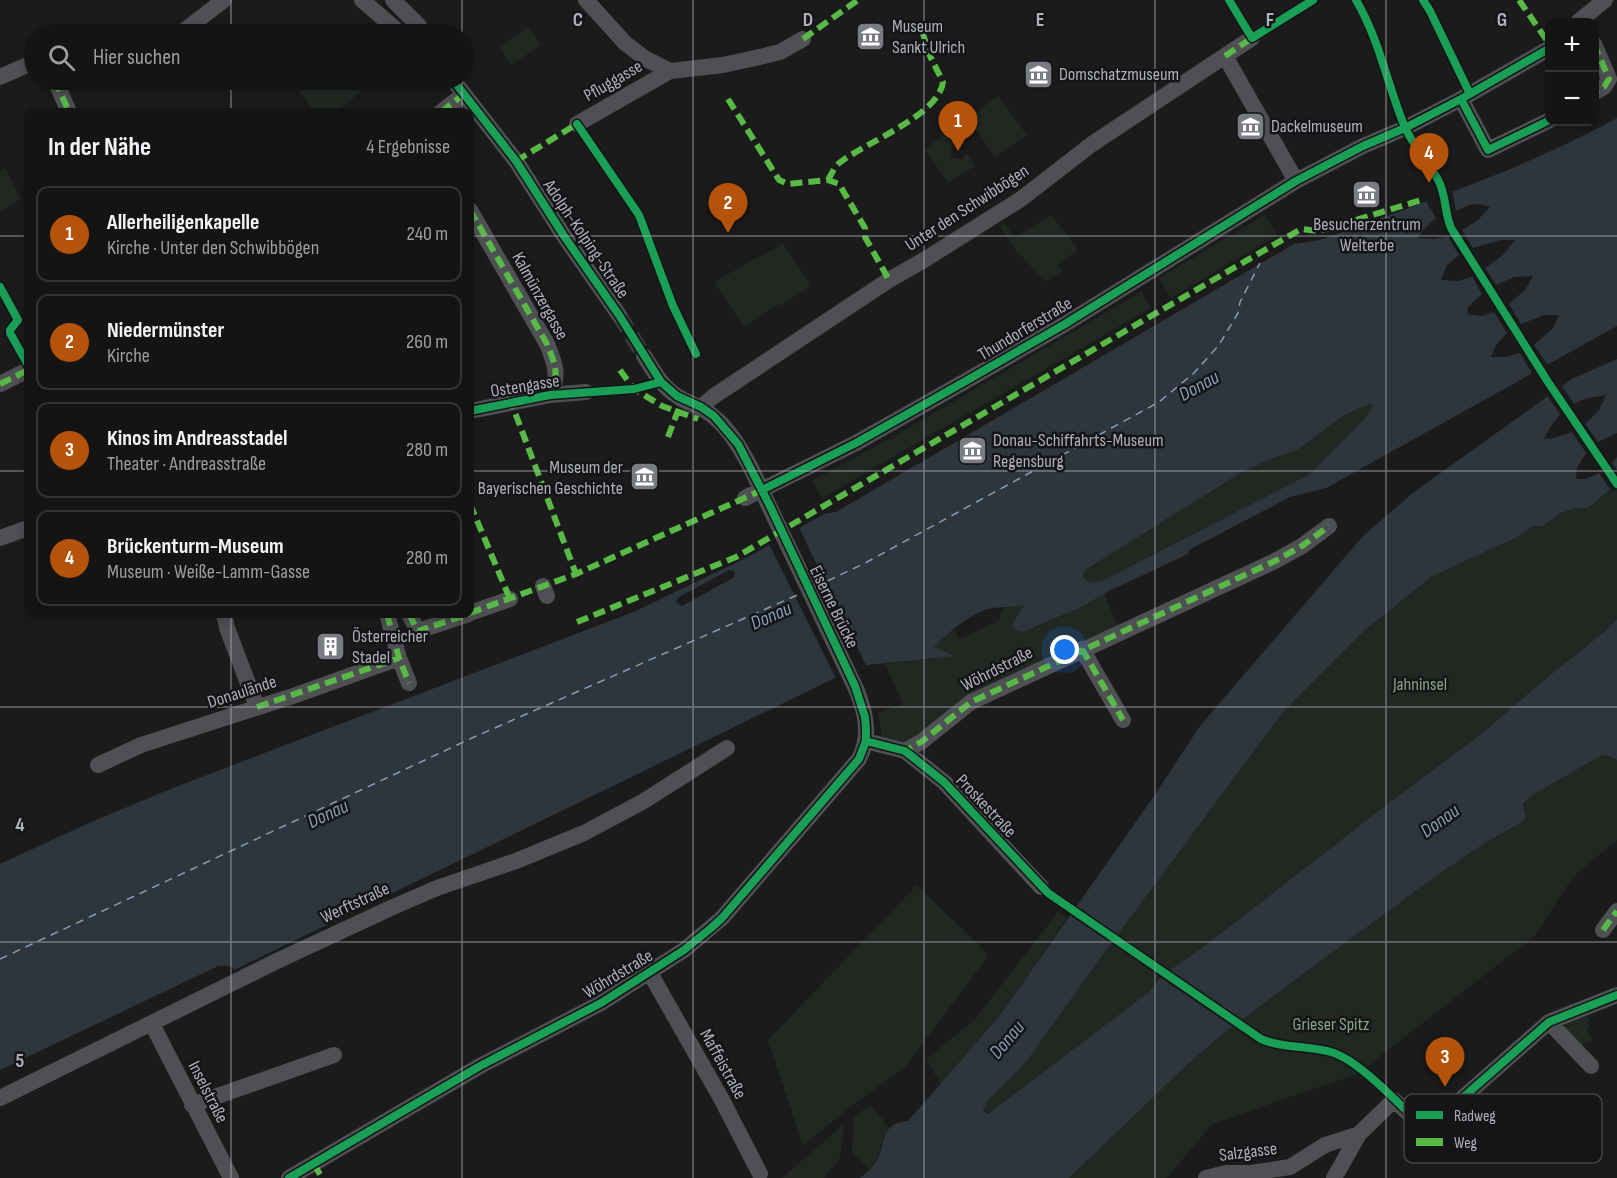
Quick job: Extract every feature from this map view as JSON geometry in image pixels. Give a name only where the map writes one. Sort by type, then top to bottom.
[{"type":"street","points":[[194,24],[224,0]]},
{"type":"street","points":[[362,0],[390,24]]},
{"type":"street","points":[[586,0],[625,43],[646,59],[670,70],[723,64],[764,56],[780,52],[803,39]]},
{"type":"street","points":[[1585,18],[1605,0]]},
{"type":"street","points":[[383,18],[400,2],[416,24]]},
{"type":"street","name":"Unter den Schwibbögen","points":[[701,407],[714,396],[889,280],[1022,199],[1092,144],[1252,38]]},
{"type":"street","name":"Thundorferstraße","points":[[745,498],[856,443],[1065,324],[1296,181],[1461,99],[1545,51]]},
{"type":"street","points":[[1225,56],[1296,181]]},
{"type":"street","points":[[1599,56],[1609,79],[1599,90]]},
{"type":"street","points":[[0,77],[24,66]]},
{"type":"street","name":"Pfluggasse","points":[[577,124],[670,70]]},
{"type":"street","points":[[59,90],[67,108]]},
{"type":"street","name":"Adolph-Kolping-Straße","points":[[461,90],[529,180],[564,236],[619,315]]},
{"type":"street","points":[[446,108],[464,94]]},
{"type":"street","points":[[1461,99],[1488,150],[1545,122]]},
{"type":"street","name":"Kalmünzergasse","points":[[474,217],[547,344],[557,376],[550,396]]},
{"type":"street","name":"Eiserne Brücke","points":[[645,356],[661,382],[677,396],[714,416],[733,438],[762,490],[853,682],[865,717],[866,741]]},
{"type":"street","points":[[0,384],[24,372]]},
{"type":"street","name":"Ostengasse","points":[[474,410],[550,396],[586,392]]},
{"type":"street","name":"Wöhrdstraße","points":[[905,751],[921,742],[971,702],[1275,561],[1302,546],[1329,526]]},
{"type":"street","points":[[0,538],[24,529]]},
{"type":"street","points":[[474,611],[510,599]]},
{"type":"street","points":[[225,618],[257,707]]},
{"type":"street","points":[[388,618],[409,684]]},
{"type":"street","points":[[411,618],[418,632],[456,618]]},
{"type":"street","points":[[1082,649],[1123,720]]},
{"type":"street","name":"Donaulände","points":[[98,765],[141,745],[399,658]]},
{"type":"street","points":[[866,741],[905,751]]},
{"type":"street","name":"Wöhrdstraße","points":[[289,1178],[318,1171],[480,1066],[601,1004],[684,950],[722,918],[859,759],[866,741]]},
{"type":"street","name":"Werftstraße","points":[[0,1098],[279,960],[393,907],[437,888],[516,861],[584,833],[644,801],[727,748]]},
{"type":"street","name":"Proskestraße","points":[[905,751],[944,782],[1041,887]]},
{"type":"street","points":[[1604,930],[1617,911]]},
{"type":"street","name":"Maffeistraße","points":[[650,973],[722,1100],[760,1174]]},
{"type":"street","points":[[1467,1094],[1549,1022],[1617,995]]},
{"type":"street","points":[[1549,1022],[1591,1066]]},
{"type":"street","name":"Inselstraße","points":[[152,1024],[231,1178]]},
{"type":"street","points":[[192,1105],[334,1055]]},
{"type":"street","points":[[1335,1178],[1359,1134],[1394,1100],[1404,1109]]},
{"type":"street","name":"Salzgasse","points":[[1206,1178],[1226,1173],[1251,1173],[1290,1167],[1325,1145],[1359,1134]]},
{"type":"green space","points":[[528,27],[541,45],[511,65],[499,47]]},
{"type":"green space","points":[[298,90],[359,90],[361,92],[340,108],[312,108]]},
{"type":"green space","points":[[998,96],[1027,135],[995,157],[968,118]]},
{"type":"green space","points":[[946,133],[948,137],[952,133],[960,144],[952,145],[951,157],[962,160],[966,153],[975,166],[948,183],[925,149]]},
{"type":"green space","points":[[5,168],[21,199],[0,212],[0,171]]},
{"type":"green space","points":[[1051,215],[1078,249],[1058,266],[1062,271],[1046,282],[1014,248],[1000,226],[1005,223],[1014,238]]},
{"type":"green space","points":[[1265,215],[1277,235],[1171,298],[1159,278]]},
{"type":"green space","points":[[783,243],[811,286],[779,306],[778,304],[744,327],[714,282],[771,250],[774,251]]},
{"type":"green space","points":[[1141,292],[1151,308],[822,498],[812,481],[896,435]]},
{"type":"green space","points":[[1373,404],[1368,415],[1310,474],[1102,581],[1093,583],[1087,581],[1083,575],[1084,570],[1242,472],[1297,450],[1341,417]]},
{"type":"green space","name":"Jahninsel","points":[[1617,484],[1617,619],[1602,634],[1475,739],[1206,945],[1170,970],[1149,992],[1018,1093],[993,1112],[985,1114],[984,1107],[988,1100],[1026,1062],[1284,711],[1363,632],[1431,577],[1517,537],[1533,526],[1543,526],[1561,513],[1576,508],[1588,508]]},
{"type":"green space","points":[[1104,593],[1120,632],[971,702],[921,742],[883,745],[878,713],[903,704],[885,664],[952,656],[933,647],[954,630],[960,639],[998,621],[1003,609],[1025,604],[1012,625],[1035,628],[1077,609]]},
{"type":"green space","name":"Grieser Spitz","points":[[1602,755],[1617,760],[1617,840],[1572,878],[1535,936],[1357,1074],[1212,1124],[1167,1178],[1069,1178],[1190,1062],[1225,1032],[1433,878],[1485,843],[1524,821],[1526,812],[1523,803],[1531,796]]},
{"type":"green space","points":[[917,885],[989,955],[905,1067],[846,1110],[803,1146],[768,1040]]},
{"type":"green space","points":[[1058,912],[1067,918],[998,1018],[941,1084],[926,1060],[976,1018]]},
{"type":"green space","points":[[1587,1015],[1590,1027],[1587,1029],[1592,1040],[1579,1047],[1561,1027]]},
{"type":"green space","points":[[871,1105],[890,1129],[869,1170],[852,1152],[854,1116]]},
{"type":"green space","points":[[844,1124],[840,1158],[824,1178],[782,1178]]},
{"type":"water","name":"Donau","points":[[1617,118],[1617,326],[1326,488],[1290,497],[1189,550],[1188,554],[1111,590],[1077,609],[1023,632],[1017,631],[1012,625],[1024,605],[992,608],[977,613],[945,636],[934,647],[954,656],[868,665],[833,679],[234,970],[231,966],[218,966],[0,1070],[0,864],[91,822],[173,788],[636,611],[752,555],[824,514],[836,512],[1294,244],[1320,240],[1433,199],[1508,170]],"holes":[[[1373,404],[1368,415],[1310,474],[1102,581],[1093,583],[1087,581],[1083,576],[1085,570],[1242,472],[1297,450],[1341,417]]]},
{"type":"water","name":"Donau","points":[[1617,359],[1617,484],[1588,508],[1576,508],[1561,513],[1543,526],[1533,526],[1517,537],[1431,577],[1363,632],[1284,711],[1026,1062],[988,1100],[983,1111],[988,1114],[1149,992],[1170,970],[1206,945],[1475,739],[1617,619],[1617,760],[1602,755],[1531,796],[1523,803],[1526,816],[1524,821],[1485,843],[1433,878],[1225,1032],[1190,1062],[1069,1178],[860,1178],[876,1163],[888,1130],[899,1123],[908,1121],[998,1018],[1154,796],[1200,726],[1363,536],[1414,492],[1572,379]]},
{"type":"pier","points":[[1452,188],[1456,211],[1469,205],[1479,204],[1490,207],[1477,221],[1462,230],[1473,248],[1500,240],[1515,240],[1503,255],[1485,268],[1496,285],[1514,277],[1533,276],[1525,290],[1509,304],[1521,324],[1544,315],[1559,315],[1553,328],[1534,345],[1550,368],[1534,377],[1520,353],[1506,357],[1491,357],[1496,345],[1507,333],[1494,312],[1481,316],[1467,314],[1468,307],[1482,294],[1472,277],[1458,281],[1441,280],[1447,265],[1459,255],[1448,237],[1417,238],[1436,218],[1424,198]]},
{"type":"pier","points":[[1560,383],[1574,404],[1584,399],[1606,395],[1599,410],[1585,424],[1598,442],[1617,433],[1617,457],[1612,463],[1617,470],[1617,488],[1612,492],[1599,473],[1585,479],[1576,479],[1577,468],[1586,453],[1572,432],[1544,439],[1560,414],[1546,394]]},
{"type":"pier","points":[[798,526],[868,669],[837,680],[768,542]]},
{"type":"pier","points":[[729,570],[735,572],[733,578],[682,606],[677,603],[679,597]]},
{"type":"pier","points":[[1073,904],[1120,936],[1114,945],[1067,913]]},
{"type":"pier","points":[[1167,968],[1244,1021],[1235,1028],[1158,976]]},
{"type":"ferry route","points":[[815,587],[867,562],[1159,402],[1194,373],[1219,345],[1238,313],[1240,302],[1260,263]]},
{"type":"ferry route","points":[[0,959],[472,738],[802,593]]},
{"type":"tunnel","points":[[619,315],[644,356]]},
{"type":"marked path","points":[[803,39],[858,0]]},
{"type":"marked path","points":[[1519,0],[1545,38]]},
{"type":"marked path","points":[[828,180],[838,164],[915,117],[938,94],[943,82],[930,56],[922,31]]},
{"type":"marked path","points":[[1225,56],[1255,36]]},
{"type":"marked path","points":[[1599,56],[1609,79],[1599,90]]},
{"type":"marked path","points":[[59,90],[67,108]]},
{"type":"marked path","points":[[446,108],[464,94]]},
{"type":"marked path","points":[[728,99],[779,180],[788,184],[828,180],[839,184],[865,228],[865,237],[889,280]]},
{"type":"marked path","points":[[516,161],[577,124]]},
{"type":"marked path","points":[[577,622],[736,557],[1301,229],[1319,231],[1425,199]]},
{"type":"marked path","points":[[474,217],[547,344],[556,375],[550,395]]},
{"type":"marked path","points":[[620,370],[634,389],[662,406],[698,419]]},
{"type":"marked path","points":[[0,384],[24,372]]},
{"type":"marked path","points":[[516,401],[511,402],[576,574]]},
{"type":"marked path","points":[[668,437],[679,408]]},
{"type":"marked path","points":[[474,612],[576,574],[762,490]]},
{"type":"marked path","points":[[474,514],[510,599]]},
{"type":"marked path","points":[[901,750],[905,751],[921,742],[971,702],[1275,561],[1302,546],[1329,526]]},
{"type":"marked path","points":[[388,618],[399,658],[409,683]]},
{"type":"marked path","points":[[411,618],[418,631],[457,618]]},
{"type":"marked path","points":[[1082,649],[1123,720]]},
{"type":"marked path","points":[[257,707],[399,658]]},
{"type":"marked path","points":[[1603,930],[1617,911]]},
{"type":"marked path","points":[[314,1164],[322,1178]]},
{"type":"cycle path","points":[[1229,0],[1252,38],[1313,0]]},
{"type":"cycle path","points":[[1356,0],[1371,30],[1407,133],[1440,184],[1451,228],[1548,382],[1617,484]]},
{"type":"cycle path","points":[[1423,0],[1470,94]]},
{"type":"cycle path","points":[[762,490],[856,443],[1065,324],[1296,181],[1461,99],[1545,51]]},
{"type":"cycle path","points":[[289,1178],[480,1066],[601,1003],[684,950],[722,918],[859,759],[866,741],[865,717],[855,686],[738,444],[714,416],[677,396],[661,382],[516,161],[461,90]]},
{"type":"cycle path","points":[[1461,99],[1488,150],[1545,122]]},
{"type":"cycle path","points":[[577,124],[639,215],[673,306],[696,354]]},
{"type":"cycle path","points":[[0,287],[18,320],[10,333],[24,358]]},
{"type":"cycle path","points":[[474,410],[550,395],[634,389],[661,382]]},
{"type":"cycle path","points":[[866,741],[905,751],[944,782],[1048,893],[1261,1039],[1334,1053],[1345,1058],[1382,1087],[1404,1108]]},
{"type":"cycle path","points":[[1467,1094],[1549,1022],[1617,995]]},
{"type":"place","name":"Museum Sankt Ulrich","points":[[871,36]]},
{"type":"place","name":"Domschatzmuseum","points":[[1038,74]]},
{"type":"place","name":"Dackelmuseum","points":[[1250,126]]},
{"type":"place","name":"Allerheiligenkapelle","points":[[958,151]]},
{"type":"place","name":"Brückenturm-Museum","points":[[1429,183]]},
{"type":"place","name":"Besucherzentrum Welterbe","points":[[1367,195]]},
{"type":"place","name":"Niedermünster","points":[[728,233]]},
{"type":"place","name":"Donau-Schiffahrts-Museum Regensburg","points":[[972,450]]},
{"type":"place","name":"Museum der Bayerischen Geschichte","points":[[644,477]]},
{"type":"place","name":"Österreicher Stadel","points":[[331,646]]},
{"type":"place","name":"Kinos im Andreasstadel","points":[[1445,1087]]}]
